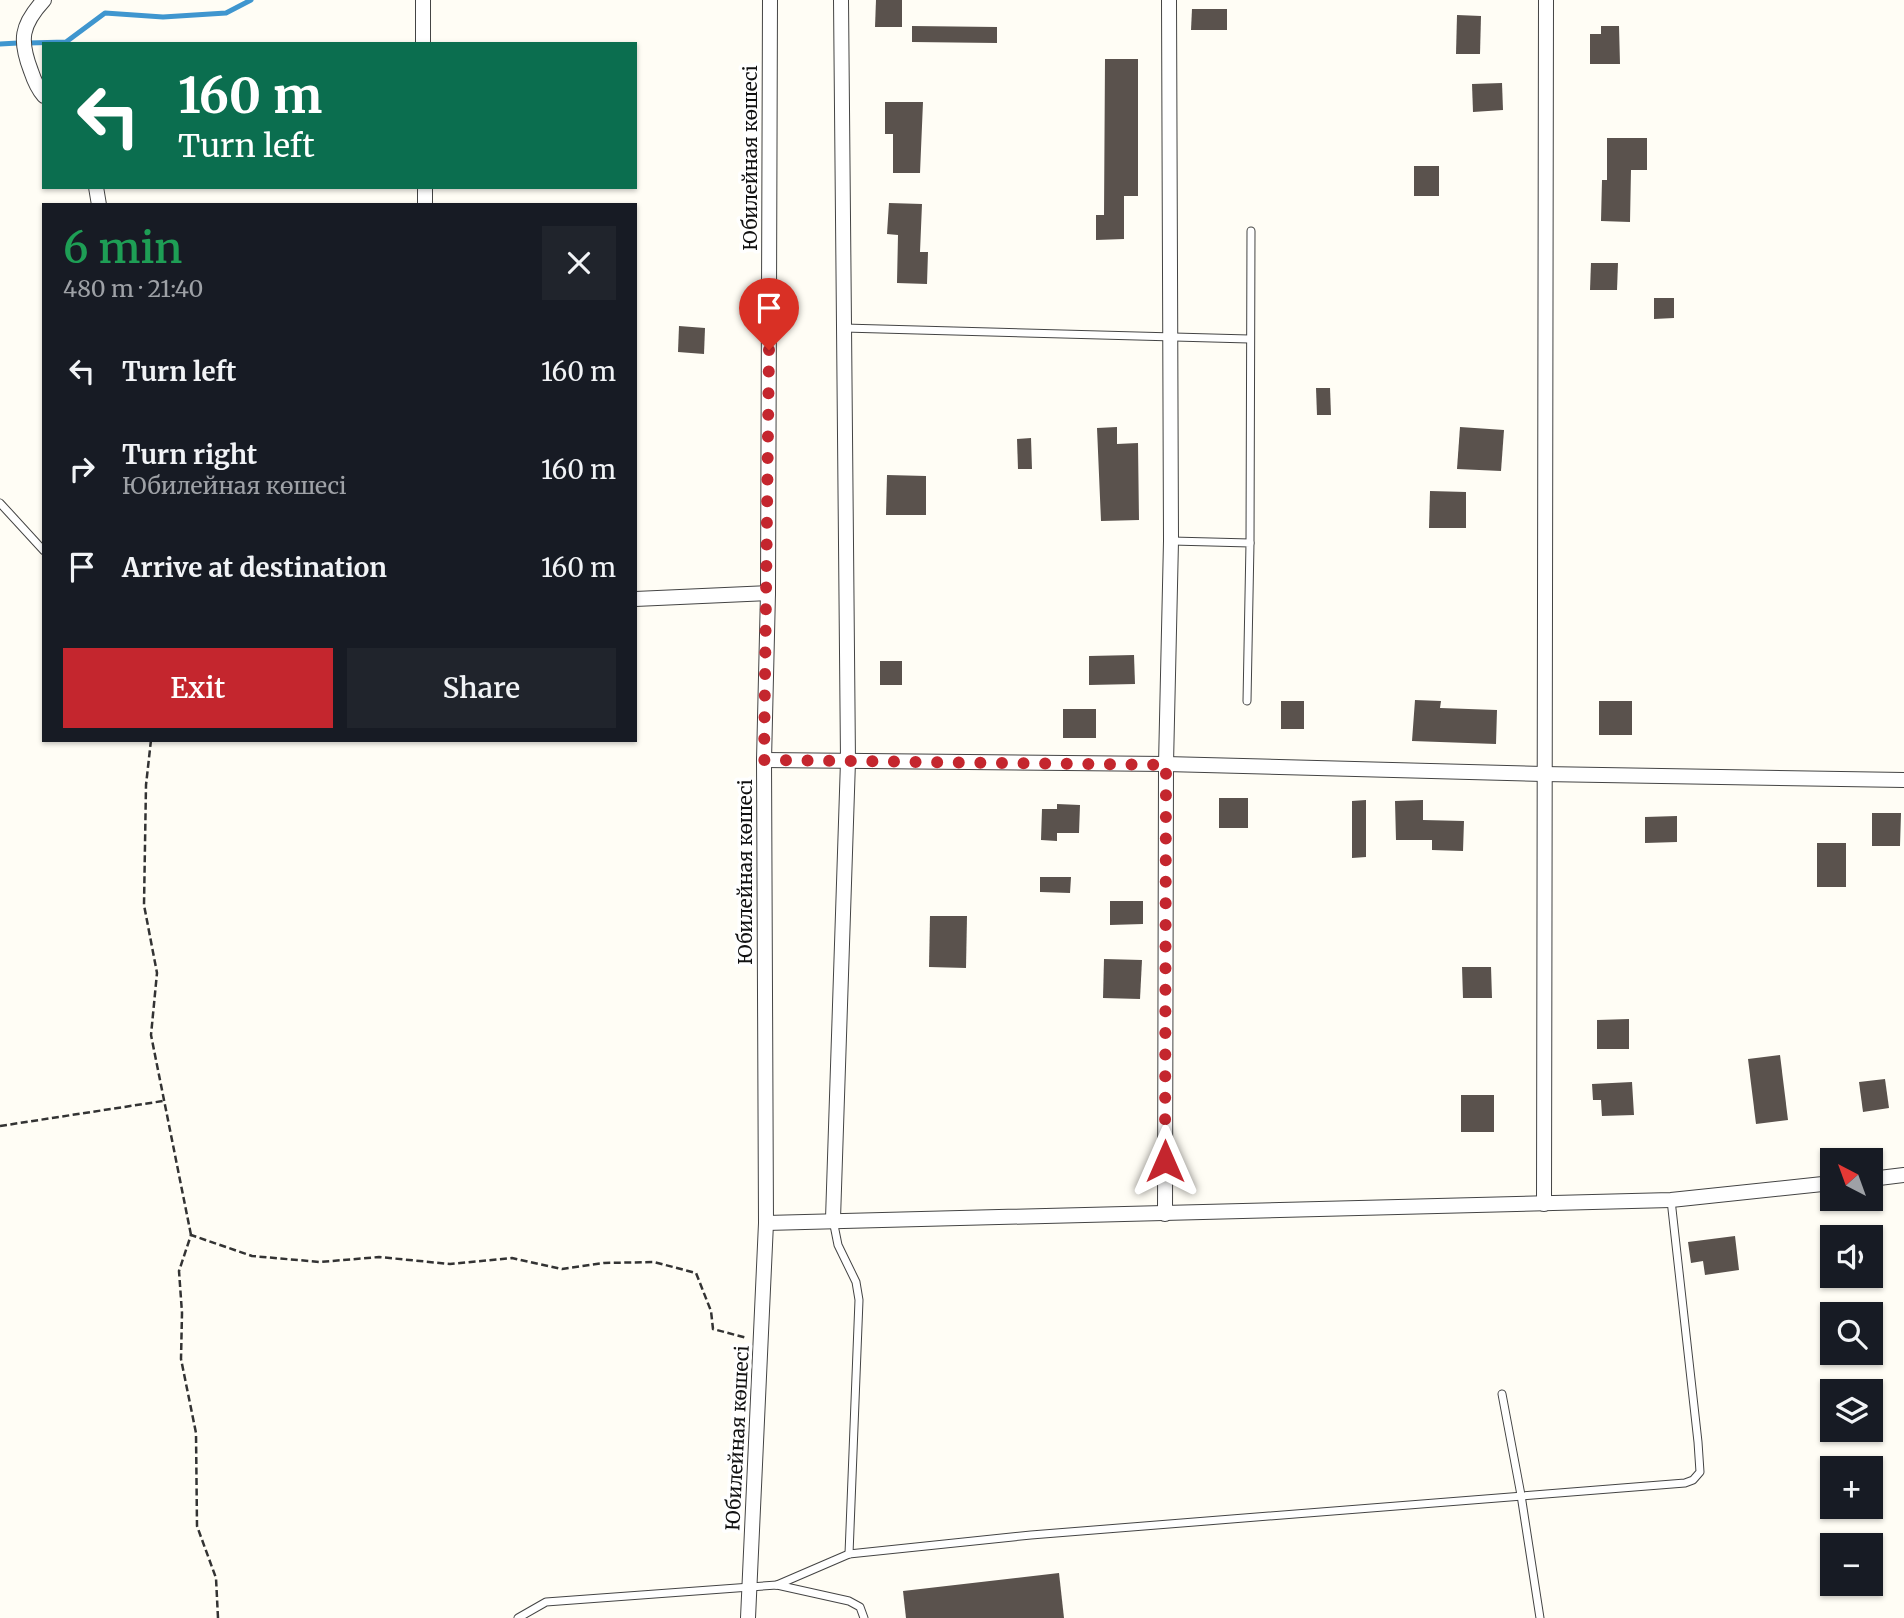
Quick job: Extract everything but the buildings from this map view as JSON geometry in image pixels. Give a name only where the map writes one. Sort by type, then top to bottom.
[{"type":"street","points":[[42,94],[37,88],[23,51],[23,33],[31,14],[44,0]]},
{"type":"street","points":[[423,0],[423,42]]},
{"type":"street","name":"Юбилейная көшесі","points":[[748,1618],[766,1223],[764,760],[768,593],[770,0]]},
{"type":"street","points":[[833,1219],[848,761],[841,0]]},
{"type":"street","points":[[1165,1214],[1166,765],[1171,541],[1169,0]]},
{"type":"street","points":[[1544,1204],[1546,0]]},
{"type":"street","points":[[637,598],[768,593]]},
{"type":"street","points":[[764,760],[1904,780]]},
{"type":"street","points":[[1883,1178],[1904,1175]]},
{"type":"street","points":[[766,1223],[833,1219],[1165,1214],[1671,1200],[1820,1184]]},
{"type":"lane","points":[[1247,701],[1251,231]]},
{"type":"lane","points":[[842,328],[1249,339]]},
{"type":"lane","points":[[0,503],[42,549]]},
{"type":"lane","points":[[1171,541],[1250,543]]},
{"type":"lane","points":[[777,1585],[849,1554],[1031,1535],[1685,1483],[1693,1480],[1700,1472],[1671,1200]]},
{"type":"lane","points":[[833,1219],[838,1245],[856,1282],[859,1300],[849,1554]]},
{"type":"lane","points":[[1502,1394],[1541,1618]]},
{"type":"lane","points":[[518,1618],[547,1602],[777,1585],[849,1601],[860,1606],[864,1618]]},
{"type":"path","points":[[151,742],[146,785],[144,905],[157,973],[151,1034],[191,1235],[179,1271],[181,1359],[196,1433],[197,1526],[216,1578],[218,1618]]},
{"type":"path","points":[[0,1126],[163,1101]]},
{"type":"path","points":[[191,1235],[252,1256],[320,1262],[379,1257],[450,1264],[512,1258],[562,1269],[654,1262],[696,1273],[711,1311],[713,1329],[760,1341]]},
{"type":"waterway","points":[[66,42],[105,13],[163,17],[226,13],[251,0]]},
{"type":"waterway","points":[[0,44],[18,43]]},
{"type":"waterway","points":[[29,43],[42,43]]},
{"type":"route","points":[[769,350],[764,760],[1166,765],[1165,1161]]}]
